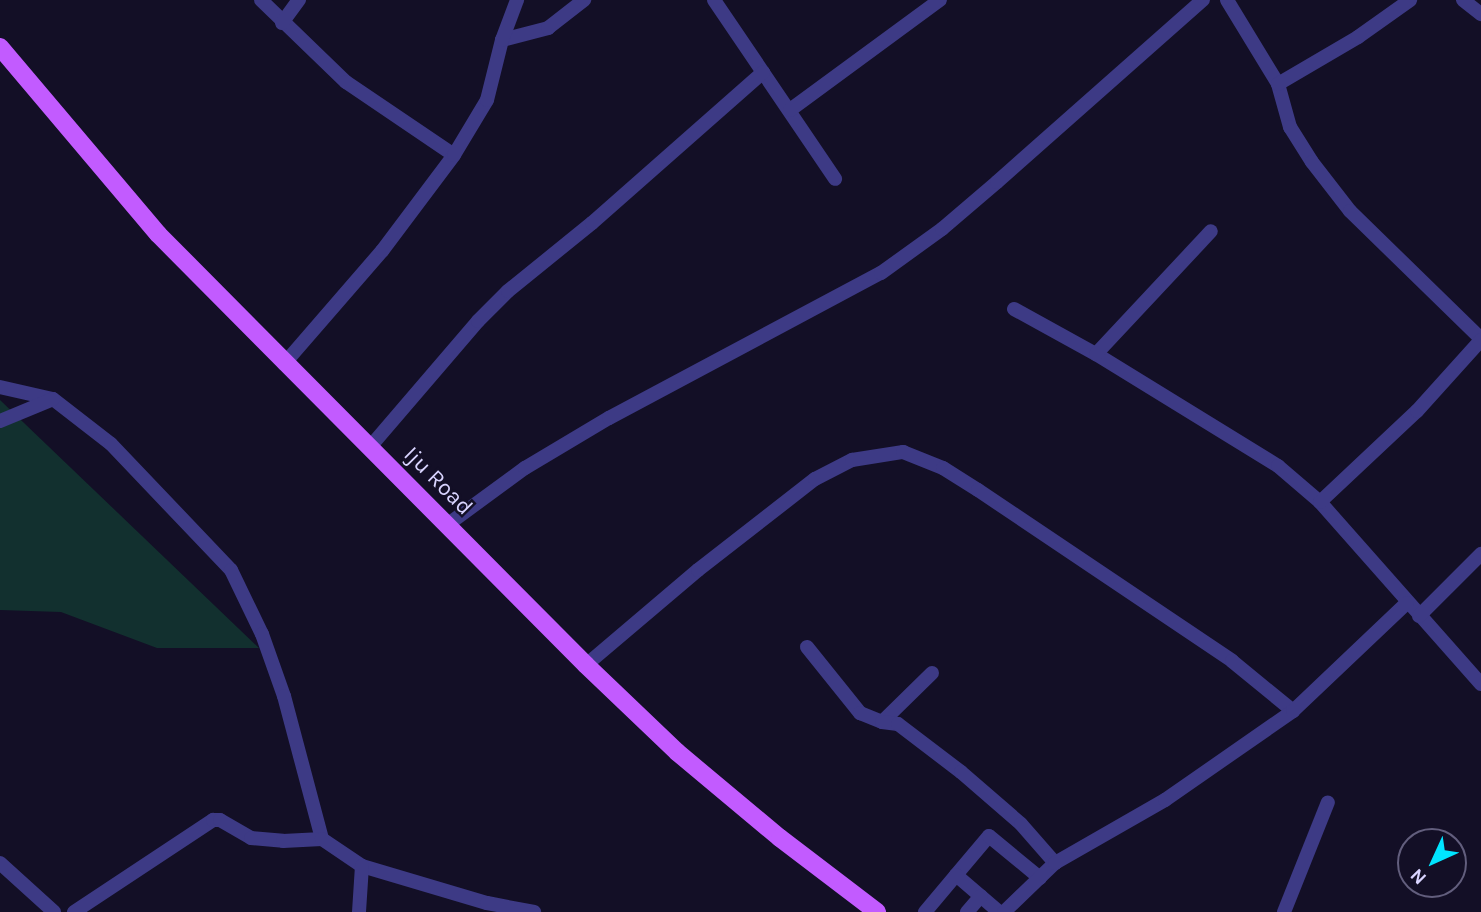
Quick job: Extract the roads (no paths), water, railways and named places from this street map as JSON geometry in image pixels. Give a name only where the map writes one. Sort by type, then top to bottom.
[{"type":"main road","name":"Iju Road","points":[[0,47],[158,234],[284,364],[586,665],[677,752],[780,838],[877,912]]},
{"type":"street","points":[[261,0],[346,82],[454,155]]},
{"type":"street","points":[[282,23],[299,0]]},
{"type":"street","points":[[284,364],[382,251],[454,155],[487,100],[502,40],[517,0]]},
{"type":"street","points":[[502,40],[548,28],[584,0]]},
{"type":"street","points":[[714,0],[835,179]]},
{"type":"street","points":[[790,110],[940,0]]},
{"type":"street","points":[[447,525],[526,468],[609,418],[881,274],[942,229],[1203,0]]},
{"type":"street","points":[[1227,0],[1278,84],[1290,127],[1350,211],[1481,340],[1417,411],[1320,502]]},
{"type":"street","points":[[1278,84],[1358,37],[1410,0]]},
{"type":"street","points":[[1464,0],[1481,14]]},
{"type":"street","points":[[370,447],[478,321],[508,291],[592,223],[763,72]]},
{"type":"street","points":[[1096,354],[1211,232]]},
{"type":"street","points":[[1014,309],[1096,354],[1278,466],[1320,502],[1406,603],[1481,684]]},
{"type":"street","points":[[0,387],[53,399],[111,444],[231,570],[262,634],[284,696],[322,839]]},
{"type":"street","points":[[0,421],[53,399]]},
{"type":"street","points":[[586,665],[698,570],[815,479],[852,460],[902,452],[943,468],[978,490],[1232,661],[1293,711]]},
{"type":"street","points":[[1419,615],[1481,554]]},
{"type":"street","points":[[956,875],[1002,912],[1055,863],[1165,800],[1293,711],[1406,603]]},
{"type":"street","points":[[807,646],[860,713],[882,722],[898,724],[961,772],[1021,824],[1055,863]]},
{"type":"street","points":[[882,722],[932,673]]},
{"type":"street","points":[[1283,912],[1328,802]]},
{"type":"street","points":[[74,912],[213,820],[220,820],[251,838],[283,841],[322,839],[362,866],[485,907],[534,912]]},
{"type":"street","points":[[925,912],[989,836],[1040,878]]},
{"type":"street","points":[[0,863],[54,912]]},
{"type":"street","points":[[359,912],[362,866]]},
{"type":"street","points":[[967,912],[981,896]]}]
